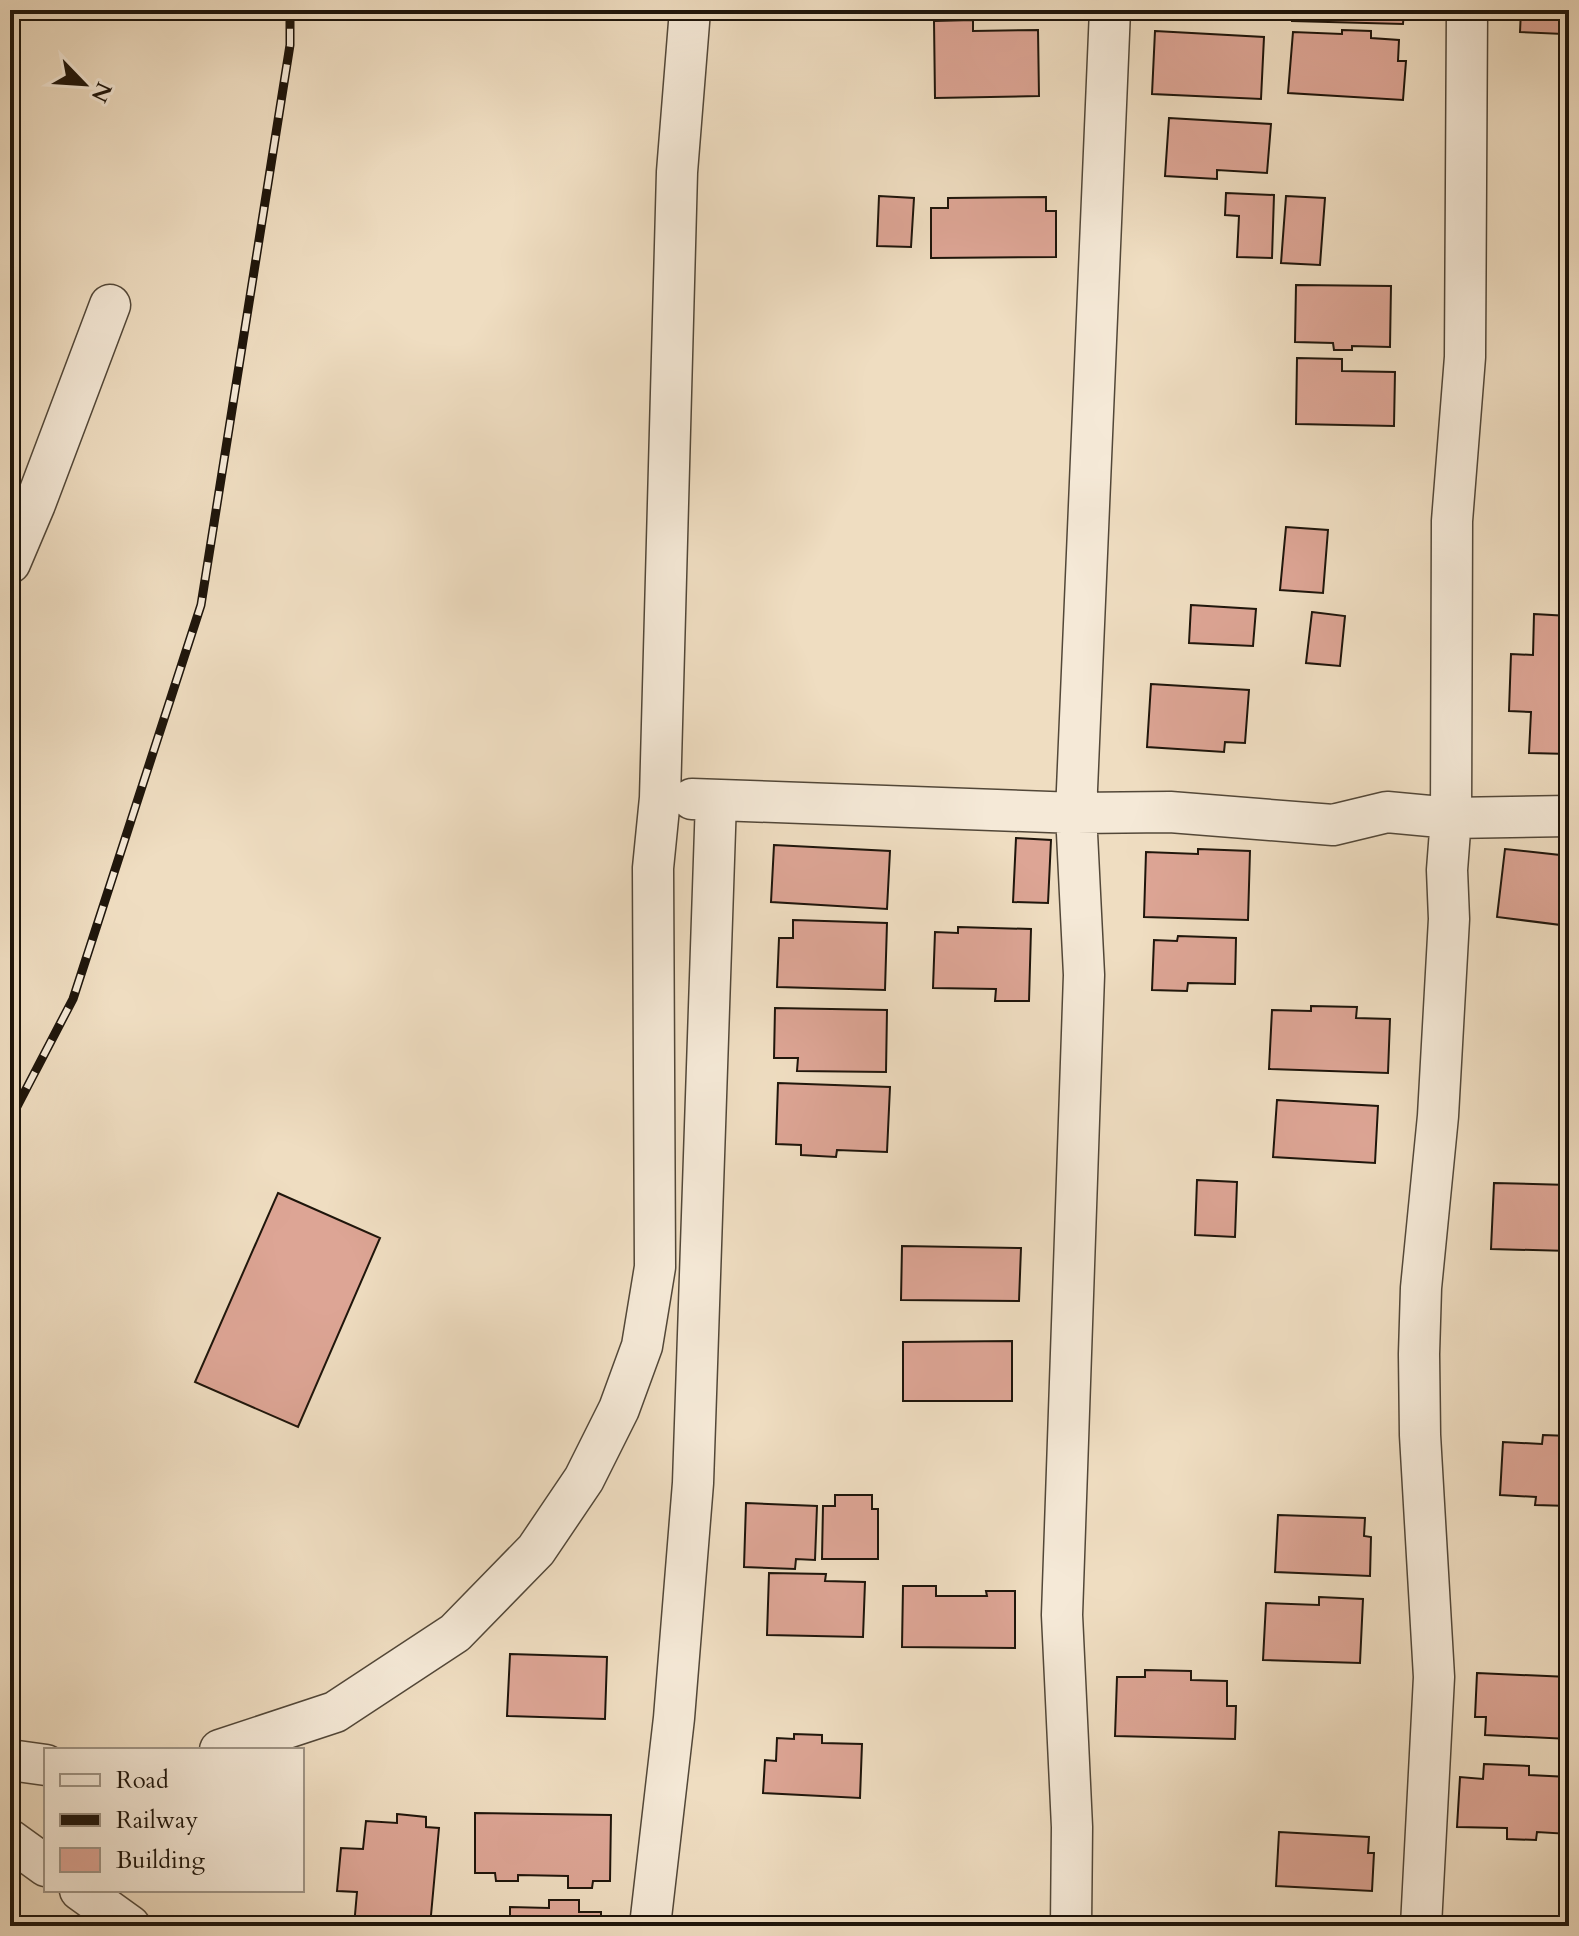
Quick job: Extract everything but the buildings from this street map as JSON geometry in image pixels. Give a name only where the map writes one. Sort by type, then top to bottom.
[{"type":"street","points":[[226,1748],[335,1712],[455,1633],[536,1550],[584,1479],[619,1409],[642,1346],[655,1267],[653,868],[660,798],[677,172],[690,10]]},
{"type":"street","points":[[1071,1926],[1072,1827],[1062,1615],[1084,975],[1076,813],[1110,10]]},
{"type":"street","points":[[1421,1926],[1434,1677],[1420,1435],[1419,1354],[1421,1288],[1439,1101],[1449,919],[1452,521],[1465,357],[1467,10]]},
{"type":"street","points":[[10,563],[110,305]]},
{"type":"street","points":[[660,798],[1076,813],[1170,812],[1333,825],[1387,812],[1451,818],[1569,816]]},
{"type":"street","points":[[650,1926],[674,1718],[693,1483],[716,800]]},
{"type":"street","points":[[10,1760],[44,1765]]},
{"type":"street","points":[[10,1840],[44,1865]]},
{"type":"street","points":[[83,1892],[130,1926]]},
{"type":"railway","points":[[10,1120],[73,999],[201,605],[290,45],[290,10]]}]
